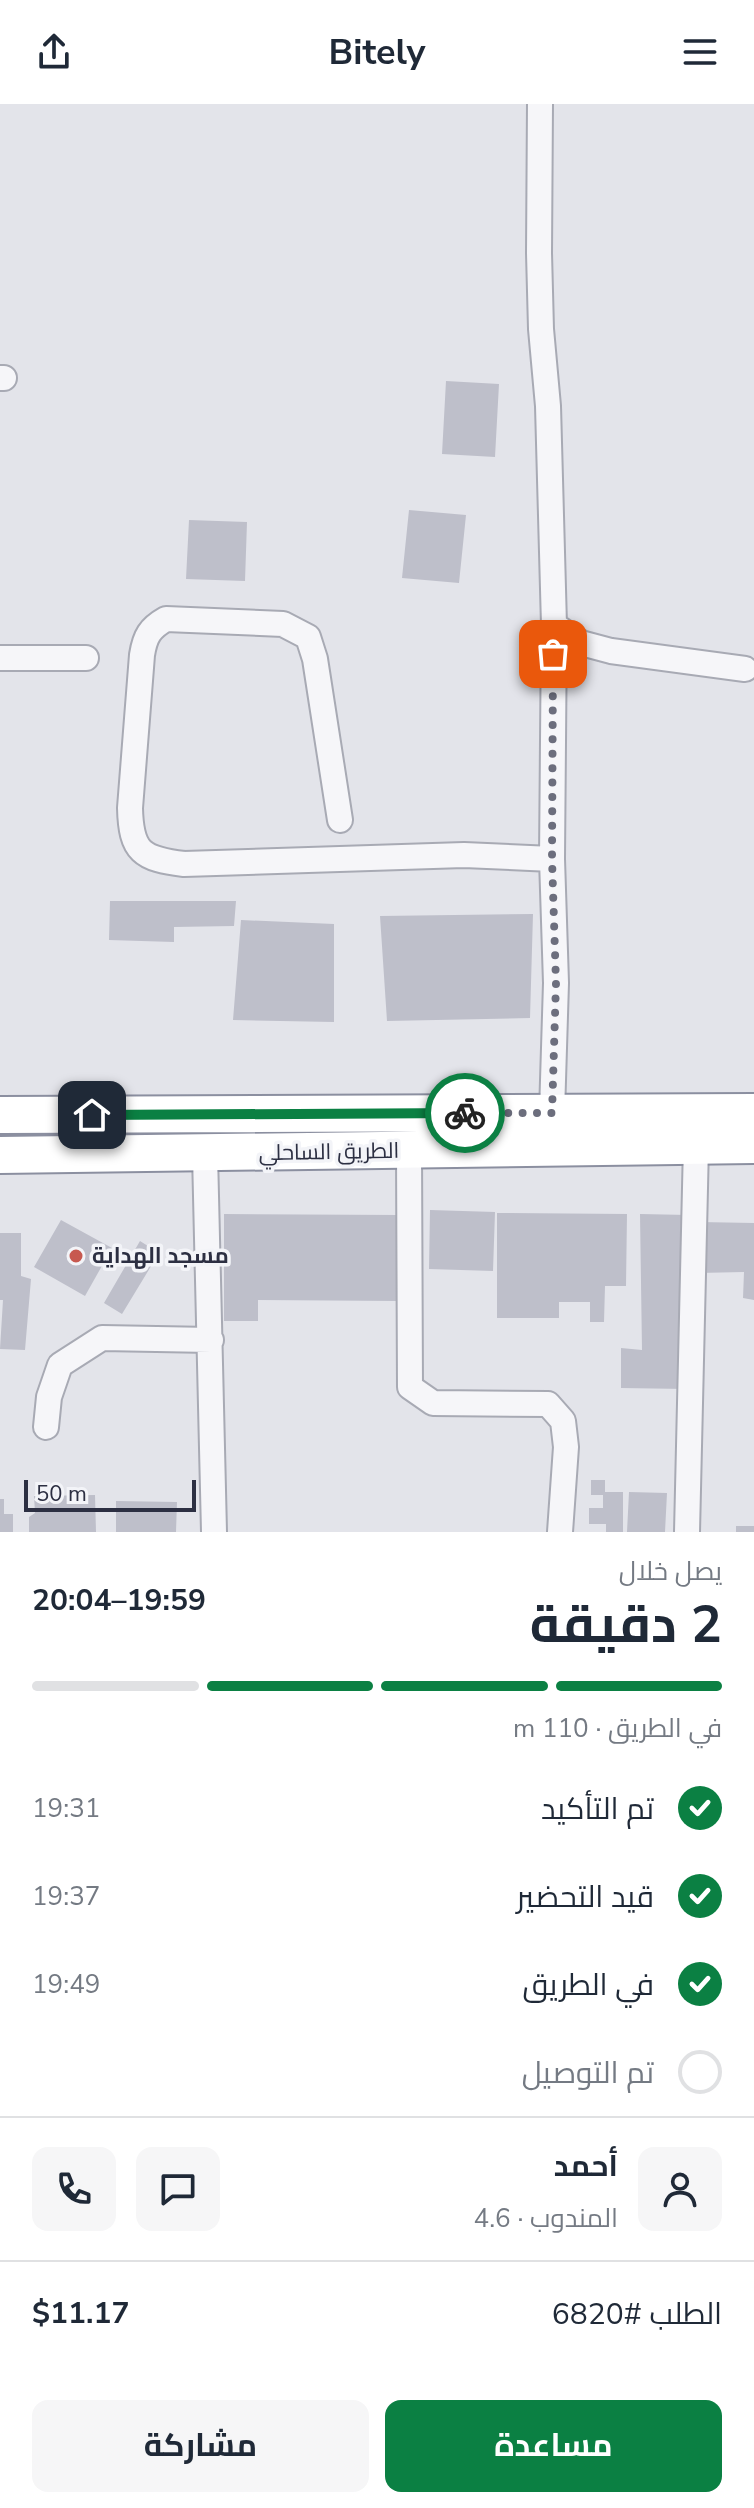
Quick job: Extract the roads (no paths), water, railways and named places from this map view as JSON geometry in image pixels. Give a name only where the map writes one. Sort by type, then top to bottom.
[{"type":"highway","name":"الطريق الساحلي","points":[[0,1115],[754,1112]]},
{"type":"highway","name":"الطريق الساحلي","points":[[0,1155],[754,1145]]},
{"type":"street","points":[[540,104],[541,329],[548,406],[554,625],[552,859],[556,983],[552,1113]]},
{"type":"street","points":[[340,820],[315,659],[308,637],[283,624],[166,619],[152,627],[145,639],[142,655],[130,832],[137,848],[153,860],[184,864],[464,855],[552,859]]},
{"type":"street","points":[[554,625],[581,643],[611,651],[745,669]]},
{"type":"street","points":[[0,658],[86,658]]},
{"type":"street","points":[[687,1532],[696,1145]]},
{"type":"street","points":[[409,1150],[410,1387],[433,1403],[548,1404],[563,1421],[566,1447],[560,1532]]},
{"type":"street","points":[[205,1154],[214,1532]]},
{"type":"street","points":[[46,1427],[49,1397],[60,1365],[102,1338],[211,1340]]},
{"type":"place","name":"مسجد الهداية","points":[[76,1256]]}]
